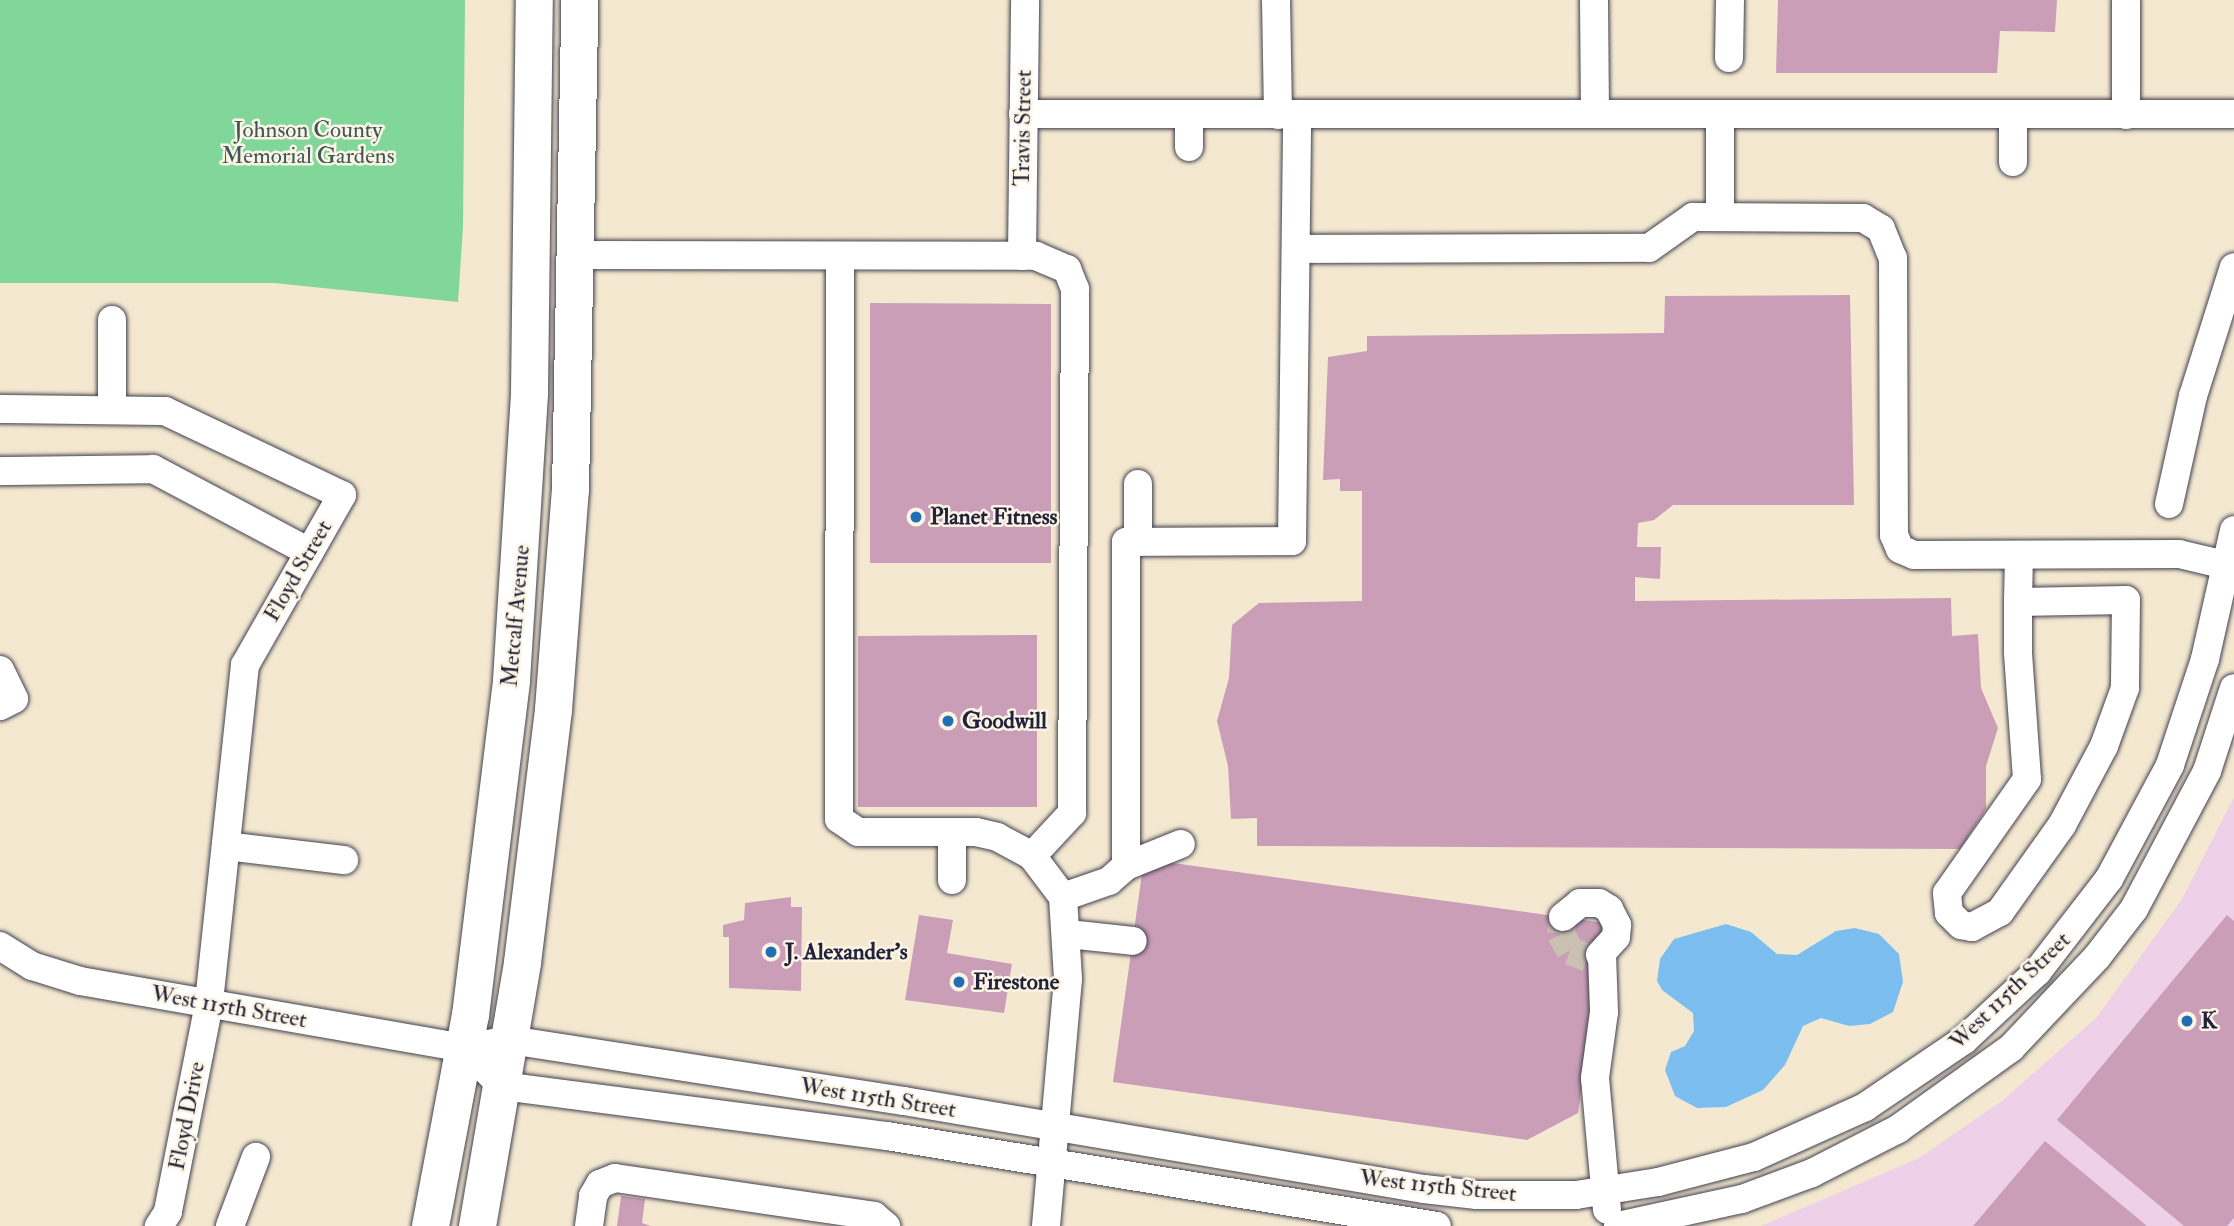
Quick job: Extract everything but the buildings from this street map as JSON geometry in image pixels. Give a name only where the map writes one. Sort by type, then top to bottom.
[{"type":"main road","name":"Metcalf Avenue","points":[[430,1226],[464,1048],[500,789],[523,529],[534,0]]},
{"type":"main road","name":"Metcalf Avenue","points":[[477,1226],[510,1040],[553,709],[570,489],[579,0]]},
{"type":"street","name":"Travis Street","points":[[1022,256],[1025,0]]},
{"type":"street","points":[[1126,866],[1126,542],[1292,541],[1292,310],[1297,249],[1276,0]]},
{"type":"street","points":[[1594,0],[1595,114]]},
{"type":"street","points":[[1729,58],[1730,0]]},
{"type":"street","points":[[2126,0],[2126,116]]},
{"type":"street","points":[[1023,114],[2234,114]]},
{"type":"street","points":[[1189,114],[1189,147]]},
{"type":"street","points":[[1720,115],[1720,216]]},
{"type":"street","points":[[2012,162],[2013,116]]},
{"type":"street","points":[[1297,249],[1649,248],[1693,217],[1853,216],[1881,229],[1893,258],[1894,540],[1904,552],[1914,555],[2179,554],[2232,564]]},
{"type":"street","points":[[576,255],[1022,256],[1058,262],[1072,278],[1075,289],[1072,813],[1032,856]]},
{"type":"street","points":[[840,257],[839,819],[858,832],[952,832],[997,837],[1032,856],[1063,897],[1068,934],[1058,1126],[1046,1226]]},
{"type":"street","points":[[2169,504],[2193,396],[2234,267]]},
{"type":"street","points":[[112,320],[112,410]]},
{"type":"street","name":"Floyd Street","points":[[0,409],[165,411],[342,495],[245,665],[209,1004]]},
{"type":"street","points":[[0,471],[153,469],[309,552]]},
{"type":"street","points":[[1138,484],[1138,542]]},
{"type":"street","name":"West 115th Street","points":[[0,946],[32,966],[80,981],[464,1048],[510,1040],[1058,1126],[1424,1189],[1524,1196],[1604,1190],[1695,1174],[1815,1132],[1922,1071],[1964,1040],[2037,972],[2109,880],[2170,765],[2192,706],[2232,564],[2234,530]]},
{"type":"street","points":[[2018,602],[2126,600],[2125,688],[2099,756],[2057,834],[2000,912],[1972,927],[1961,925],[1949,913],[1947,893],[2028,779],[2018,602],[2019,555]]},
{"type":"street","points":[[0,670],[14,699],[0,706]]},
{"type":"street","name":"West 115th Street","points":[[1618,1226],[1742,1199],[1812,1173],[1898,1129],[2011,1048],[2097,957],[2134,909],[2207,771],[2234,688]]},
{"type":"street","points":[[952,832],[952,880]]},
{"type":"street","points":[[1063,897],[1110,881],[1126,866],[1181,844]]},
{"type":"street","points":[[226,846],[344,860]]},
{"type":"street","points":[[1563,918],[1580,903],[1599,903],[1609,909],[1617,931],[1611,948],[1601,955],[1598,1011],[1590,1069],[1609,1226]]},
{"type":"street","points":[[1068,934],[1133,941]]},
{"type":"street","name":"Floyd Drive","points":[[159,1226],[168,1212],[209,1004]]},
{"type":"street","points":[[464,1048],[502,1086]]},
{"type":"street","name":"West 115th Street","points":[[502,1086],[887,1136],[1437,1226]]},
{"type":"street","points":[[230,1226],[256,1157]]},
{"type":"street","points":[[589,1226],[593,1195],[600,1184],[615,1178],[874,1216],[886,1226]]},
{"type":"shaded area","points":[[2234,797],[2234,1226],[1761,1226],[1919,1158],[2002,1101],[2097,1017],[2182,899]]},
{"type":"green space","name":"Johnson County Memorial Gardens","points":[[0,0],[465,0],[463,227],[458,302],[274,283],[0,283]]},
{"type":"water","points":[[1726,924],[1751,932],[1777,954],[1797,955],[1836,931],[1855,928],[1879,934],[1899,954],[1903,982],[1893,1012],[1870,1024],[1849,1026],[1821,1018],[1803,1026],[1785,1065],[1763,1090],[1726,1107],[1697,1108],[1675,1096],[1665,1070],[1671,1052],[1685,1046],[1694,1031],[1693,1013],[1662,990],[1657,981],[1660,959],[1674,939]]},
{"type":"tunnel","points":[[1563,917],[1561,934],[1570,951],[1588,958],[1600,955]]},
{"type":"place","name":"Planet Fitness","points":[[916,517]]},
{"type":"place","name":"Goodwill","points":[[948,721]]},
{"type":"place","name":"J. Alexander's","points":[[771,952]]},
{"type":"place","name":"Firestone","points":[[959,982]]},
{"type":"place","name":"K","points":[[2187,1021]]}]
